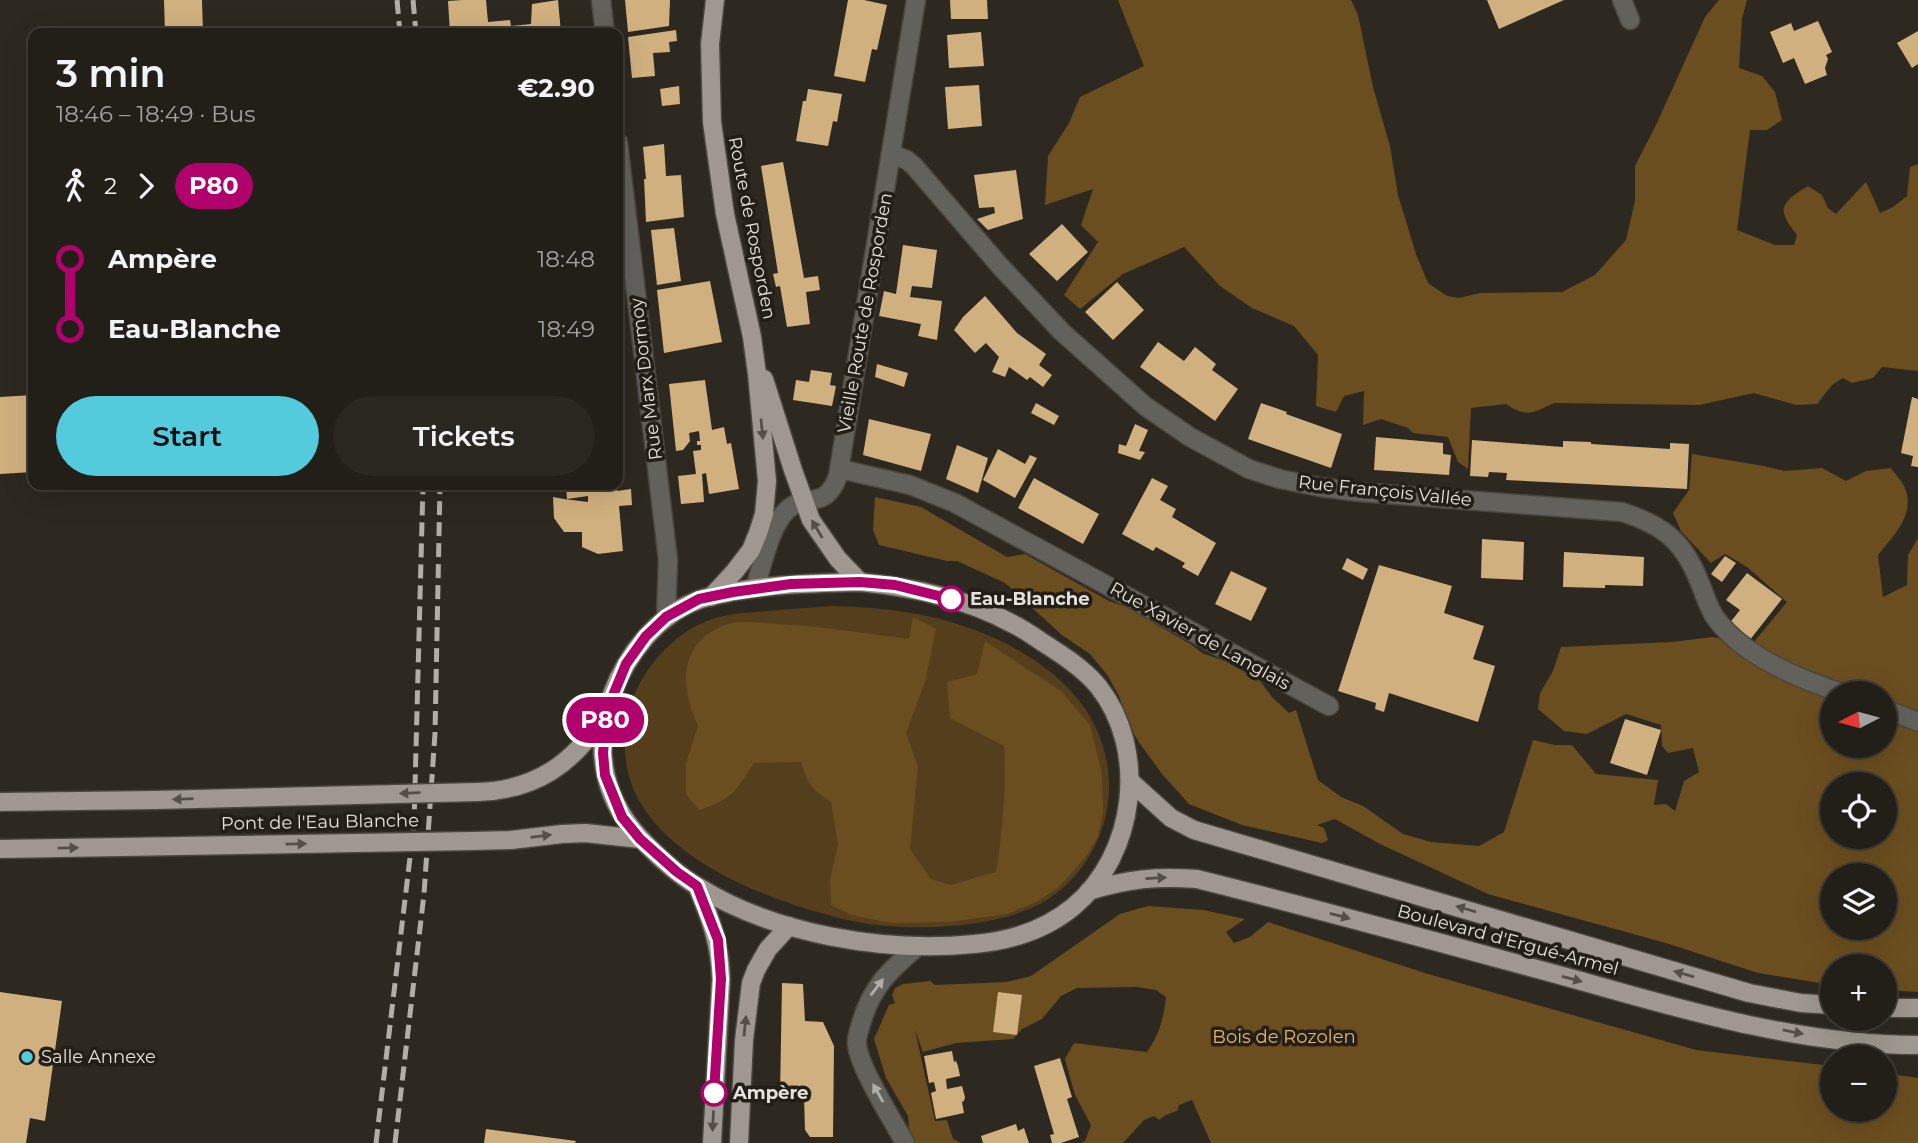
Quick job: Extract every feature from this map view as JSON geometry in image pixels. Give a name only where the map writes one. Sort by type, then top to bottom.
[{"type":"main road","name":"Route de Rosporden","points":[[711,597],[751,550],[764,514],[767,481],[752,337],[725,214],[712,122],[710,44],[715,0]]},
{"type":"main road","name":"Route de Rosporden","points":[[752,337],[803,501],[822,537],[860,582]]},
{"type":"main road","points":[[860,582],[895,585],[951,599],[1010,622],[1059,652],[1096,683],[1118,719],[1125,740],[1130,781],[1121,832],[1109,861],[1089,891],[1073,907],[1031,932],[978,944],[918,946],[848,939],[789,926],[726,902],[677,872],[640,839],[622,817],[605,775],[603,753],[607,710],[626,664],[646,636],[666,617],[699,599],[711,597],[791,584],[860,582]]},
{"type":"main road","name":"Pont de l'Eau Blanche","points":[[0,802],[478,792],[510,789],[549,773],[582,746],[607,710]]},
{"type":"main road","name":"Boulevard d'Ergué-Armel","points":[[1130,781],[1171,818],[1194,830],[1749,993],[1820,1004]]},
{"type":"main road","name":"Pont de l'Eau Blanche","points":[[0,849],[511,840],[574,833],[640,839]]},
{"type":"main road","name":"Boulevard d'Ergué-Armel","points":[[1089,891],[1121,882],[1173,877],[1197,879],[1663,1005],[1740,1023],[1833,1040],[1918,1045]]},
{"type":"main road","points":[[697,886],[718,940],[720,959],[712,1143]]},
{"type":"main road","points":[[739,1143],[744,1040],[751,983],[768,949],[789,926]]},
{"type":"main road","points":[[1897,1008],[1918,1008]]},
{"type":"street","points":[[601,0],[604,28]]},
{"type":"street","name":"Vieille Route de Rosporden","points":[[755,588],[778,523],[787,510],[803,501],[822,499],[834,488],[840,469],[916,0]]},
{"type":"street","points":[[1622,0],[1630,20]]},
{"type":"street","name":"Rue François Vallée","points":[[891,154],[915,166],[1000,265],[1070,339],[1145,406],[1223,457],[1248,469],[1280,479],[1320,487],[1622,512],[1639,517],[1661,528],[1674,539],[1696,572],[1714,617],[1733,639],[1788,672],[1820,684]]},
{"type":"street","name":"Rue Marx Dormoy","points":[[623,184],[668,560],[666,617]]},
{"type":"street","name":"Rue Xavier de Langlais","points":[[840,469],[910,485],[955,503],[1329,705]]},
{"type":"street","points":[[1897,714],[1918,722]]},
{"type":"street","points":[[905,1143],[864,1066],[856,1042],[866,1005],[874,990],[893,968],[918,946]]},
{"type":"shaded area","points":[[834,606],[906,612],[978,631],[1002,641],[1045,668],[1081,703],[1097,729],[1106,758],[1108,804],[1101,832],[1090,855],[1075,876],[1056,894],[1025,911],[976,923],[894,927],[848,920],[779,900],[742,885],[707,866],[676,843],[650,817],[632,786],[625,751],[625,731],[637,688],[659,656],[689,630],[716,618],[743,613]]},
{"type":"green space","points":[[1118,0],[1351,0],[1358,15],[1373,87],[1390,146],[1398,195],[1416,254],[1428,283],[1447,296],[1459,298],[1480,293],[1562,292],[1595,275],[1626,240],[1635,201],[1635,166],[1705,17],[1719,0],[1747,0],[1742,19],[1739,68],[1762,76],[1775,92],[1782,120],[1767,130],[1750,130],[1737,230],[1775,245],[1794,245],[1797,235],[1786,219],[1784,207],[1792,197],[1808,186],[1822,195],[1828,208],[1836,214],[1866,182],[1880,213],[1907,196],[1910,167],[1918,164],[1918,371],[1882,367],[1873,378],[1852,383],[1843,378],[1832,385],[1817,404],[1796,405],[1754,393],[1699,405],[1554,403],[1530,412],[1519,411],[1506,404],[1471,408],[1468,469],[1458,462],[1448,437],[1413,433],[1408,428],[1381,419],[1363,425],[1364,391],[1344,396],[1336,412],[1316,406],[1318,355],[1294,326],[1252,308],[1220,286],[1184,247],[1123,274],[1080,309],[1064,295],[1098,242],[1081,225],[1093,189],[1045,205],[1048,156],[1069,123],[1080,97],[1144,66]]},
{"type":"green space","points":[[1692,454],[1784,471],[1822,468],[1846,481],[1866,471],[1891,468],[1904,486],[1908,505],[1906,514],[1897,531],[1878,555],[1883,597],[1907,585],[1908,555],[1918,538],[1918,992],[1897,991],[1897,954],[1820,954],[1820,983],[1758,973],[1666,943],[1488,894],[1380,844],[1335,819],[1317,825],[1324,828],[1328,840],[1322,843],[1242,825],[1189,804],[1162,774],[1138,741],[1125,718],[1120,698],[1108,676],[1090,654],[1062,635],[1005,583],[957,561],[879,545],[873,530],[875,497],[921,507],[1007,557],[1025,554],[1109,601],[1126,607],[1202,653],[1241,667],[1260,681],[1289,713],[1296,710],[1318,780],[1341,797],[1363,806],[1403,834],[1431,842],[1479,846],[1504,832],[1533,740],[1555,745],[1572,745],[1596,774],[1658,780],[1654,805],[1666,804],[1675,811],[1684,781],[1699,772],[1693,748],[1668,753],[1662,746],[1661,725],[1626,714],[1587,734],[1564,731],[1538,709],[1540,693],[1553,671],[1561,647],[1672,642],[1713,637],[1753,643],[1787,602],[1747,567],[1725,554],[1711,563],[1681,531],[1673,513],[1689,490]]},
{"type":"green space","points":[[913,617],[936,629],[925,682],[906,733],[918,767],[910,849],[931,879],[951,885],[996,872],[1005,778],[1004,746],[950,718],[947,682],[977,674],[985,641],[1061,691],[1090,725],[1102,774],[1103,813],[1098,837],[1085,858],[1059,887],[1038,901],[1007,914],[948,922],[890,923],[852,915],[831,905],[830,879],[838,845],[831,802],[811,785],[801,762],[754,763],[727,798],[699,810],[686,794],[686,763],[698,726],[687,691],[687,668],[695,647],[704,637],[724,625],[747,622],[825,628],[909,639]]},
{"type":"green space","name":"Bois de Rozolen","points":[[1148,906],[1203,910],[1245,919],[1226,932],[1234,943],[1250,937],[1268,922],[1428,974],[1696,1050],[1820,1065],[1820,1122],[1897,1122],[1897,1075],[1918,1078],[1918,1143],[1211,1143],[1192,1100],[1179,1105],[1177,1111],[1159,1120],[1154,1116],[1144,1120],[1123,1143],[1081,1143],[1085,1141],[1091,1125],[1075,1095],[1065,1059],[1074,1043],[1147,1052],[1160,1026],[1166,997],[1156,990],[1137,987],[1077,988],[1061,996],[1042,1019],[1022,1029],[1013,1039],[956,1043],[923,1052],[915,1030],[935,1121],[947,1120],[953,1139],[961,1143],[910,1143],[908,1116],[886,1078],[874,1039],[889,1005],[895,1003],[892,995],[895,988],[903,984],[930,981],[935,985],[1007,982],[1031,976],[1120,914]]},
{"type":"building","points":[[164,0],[202,0],[203,28],[165,28]]},
{"type":"building","points":[[486,0],[488,22],[510,20],[511,26],[531,24],[532,4],[558,0],[561,28],[450,28],[448,1]]},
{"type":"building","points":[[625,0],[670,0],[669,26],[628,32]]},
{"type":"building","points":[[848,0],[887,5],[877,50],[872,49],[865,82],[834,76]]},
{"type":"building","points":[[950,0],[987,0],[988,19],[951,19]]},
{"type":"building","points":[[1487,0],[1564,0],[1499,29]]},
{"type":"building","points":[[1818,21],[1832,52],[1826,55],[1827,75],[1805,84],[1794,58],[1783,63],[1770,32],[1791,23],[1794,31]]},
{"type":"building","points":[[676,30],[677,41],[669,42],[670,52],[653,53],[655,76],[632,78],[628,37]]},
{"type":"building","points":[[1918,31],[1918,64],[1912,68],[1897,43]]},
{"type":"building","points":[[981,32],[984,66],[949,68],[947,35]]},
{"type":"building","points":[[979,85],[982,126],[948,129],[945,87]]},
{"type":"building","points":[[679,86],[680,104],[662,106],[660,89]]},
{"type":"building","points":[[808,89],[842,94],[837,122],[833,121],[828,146],[796,141],[803,101],[806,101]]},
{"type":"building","points":[[664,144],[666,176],[681,175],[684,217],[646,222],[643,147]]},
{"type":"building","points":[[783,162],[804,278],[818,276],[820,290],[806,292],[810,324],[787,327],[780,286],[776,287],[773,274],[778,273],[761,166]]},
{"type":"building","points":[[1016,170],[1023,219],[988,230],[977,219],[995,213],[994,207],[979,208],[974,175]]},
{"type":"building","points":[[1062,224],[1088,252],[1057,281],[1029,254]]},
{"type":"building","points":[[674,228],[681,281],[657,285],[651,230]]},
{"type":"building","points":[[903,245],[937,250],[932,288],[912,286],[910,297],[942,301],[937,340],[918,336],[921,324],[879,316],[884,291],[896,294]]},
{"type":"building","points":[[710,281],[722,342],[664,353],[657,290]]},
{"type":"building","points":[[1117,282],[1144,310],[1113,340],[1085,312]]},
{"type":"building","points":[[985,296],[1017,333],[1046,354],[1039,365],[1052,375],[1043,387],[1009,367],[1005,377],[992,372],[999,357],[986,343],[975,353],[954,330],[963,317]]},
{"type":"building","points":[[1158,342],[1184,361],[1195,347],[1216,364],[1212,370],[1238,389],[1215,421],[1140,367]]},
{"type":"building","points":[[877,364],[908,373],[904,387],[875,377]]},
{"type":"building","points":[[811,370],[832,373],[830,385],[836,386],[832,406],[793,400],[796,380],[809,382]]},
{"type":"building","points":[[705,380],[712,430],[724,427],[727,444],[731,443],[739,489],[709,494],[706,473],[702,474],[704,502],[681,504],[678,476],[696,474],[693,451],[701,450],[701,445],[697,445],[697,441],[700,441],[699,431],[689,433],[690,441],[683,450],[676,451],[669,384]]},
{"type":"building","points":[[28,395],[28,472],[0,474],[0,397]]},
{"type":"building","points":[[1912,397],[1918,399],[1918,467],[1911,466],[1913,456],[1901,453]]},
{"type":"building","points":[[1036,403],[1059,416],[1054,425],[1031,413]]},
{"type":"building","points":[[1261,403],[1342,434],[1331,468],[1248,439]]},
{"type":"building","points":[[869,419],[931,434],[921,471],[863,455]]},
{"type":"building","points":[[1135,424],[1148,430],[1139,451],[1145,452],[1140,460],[1118,453],[1119,444],[1126,446]]},
{"type":"building","points":[[1376,437],[1443,443],[1443,454],[1451,455],[1449,475],[1374,470]]},
{"type":"building","points":[[1472,440],[1563,447],[1563,441],[1591,442],[1670,449],[1670,443],[1689,444],[1687,489],[1506,480],[1507,473],[1489,472],[1488,477],[1470,476]]},
{"type":"building","points":[[957,445],[988,458],[978,493],[946,479]]},
{"type":"building","points":[[998,449],[1025,464],[1030,455],[1037,458],[1015,498],[983,480]]},
{"type":"building","points":[[1034,478],[1099,514],[1083,544],[1018,508]]},
{"type":"building","points":[[1152,478],[1168,486],[1160,500],[1176,509],[1172,517],[1216,543],[1198,576],[1182,567],[1185,563],[1156,547],[1153,551],[1122,534]]},
{"type":"building","points":[[631,489],[632,505],[619,506],[623,551],[598,554],[582,547],[582,532],[564,532],[554,518],[553,497],[564,499],[588,502],[588,496],[567,499],[566,490]]},
{"type":"building","points":[[1482,539],[1524,542],[1523,580],[1481,578]]},
{"type":"building","points":[[1564,552],[1644,557],[1643,586],[1563,587]]},
{"type":"building","points":[[1725,556],[1736,563],[1722,582],[1711,574]]},
{"type":"building","points":[[1347,558],[1368,569],[1363,580],[1342,569]]},
{"type":"building","points":[[1379,565],[1452,586],[1444,613],[1484,626],[1473,659],[1495,666],[1478,722],[1389,693],[1384,712],[1375,709],[1376,703],[1338,691]]},
{"type":"building","points":[[1231,571],[1267,588],[1251,621],[1215,604]]},
{"type":"building","points":[[1747,573],[1782,599],[1749,641],[1728,625],[1740,610],[1726,600]]},
{"type":"building","points":[[1625,719],[1661,730],[1647,775],[1610,763]]},
{"type":"building","points":[[782,983],[803,984],[805,1021],[823,1022],[834,1046],[833,1137],[810,1137],[805,1130],[804,1097],[780,1096]]},
{"type":"building","name":"Salle Annexe","points":[[0,992],[62,1001],[45,1121],[30,1118],[26,1143],[0,1143]]},
{"type":"building","points":[[998,992],[1022,995],[1017,1035],[993,1032]]},
{"type":"building","points":[[952,1051],[960,1076],[946,1079],[947,1089],[962,1086],[965,1097],[962,1102],[964,1113],[936,1119],[931,1093],[936,1091],[934,1082],[929,1083],[924,1056]]},
{"type":"building","points":[[1060,1058],[1072,1097],[1067,1099],[1079,1137],[1052,1143],[1050,1135],[1054,1134],[1034,1066]]},
{"type":"building","points":[[1016,1124],[1018,1131],[1024,1128],[1029,1143],[983,1143],[981,1136]]},
{"type":"building","points":[[486,1129],[576,1141],[484,1143]]},
{"type":"railway","points":[[397,0],[400,28]]},
{"type":"railway","points":[[413,0],[416,28]]},
{"type":"railway","points":[[376,1143],[414,824],[423,490]]},
{"type":"railway","points":[[395,1143],[424,894],[435,733],[440,490]]},
{"type":"bus line","name":"P80","points":[[714,1093],[721,979],[718,940],[697,886],[640,839],[622,817],[605,775],[603,732],[607,710],[626,664],[646,636],[666,617],[699,599],[733,592],[791,584],[860,582],[895,585],[951,599]]},
{"type":"place","name":"Eau-Blanche","points":[[951,599]]},
{"type":"place","name":"Salle Annexe","points":[[27,1057]]},
{"type":"place","name":"Ampère","points":[[714,1093]]}]
